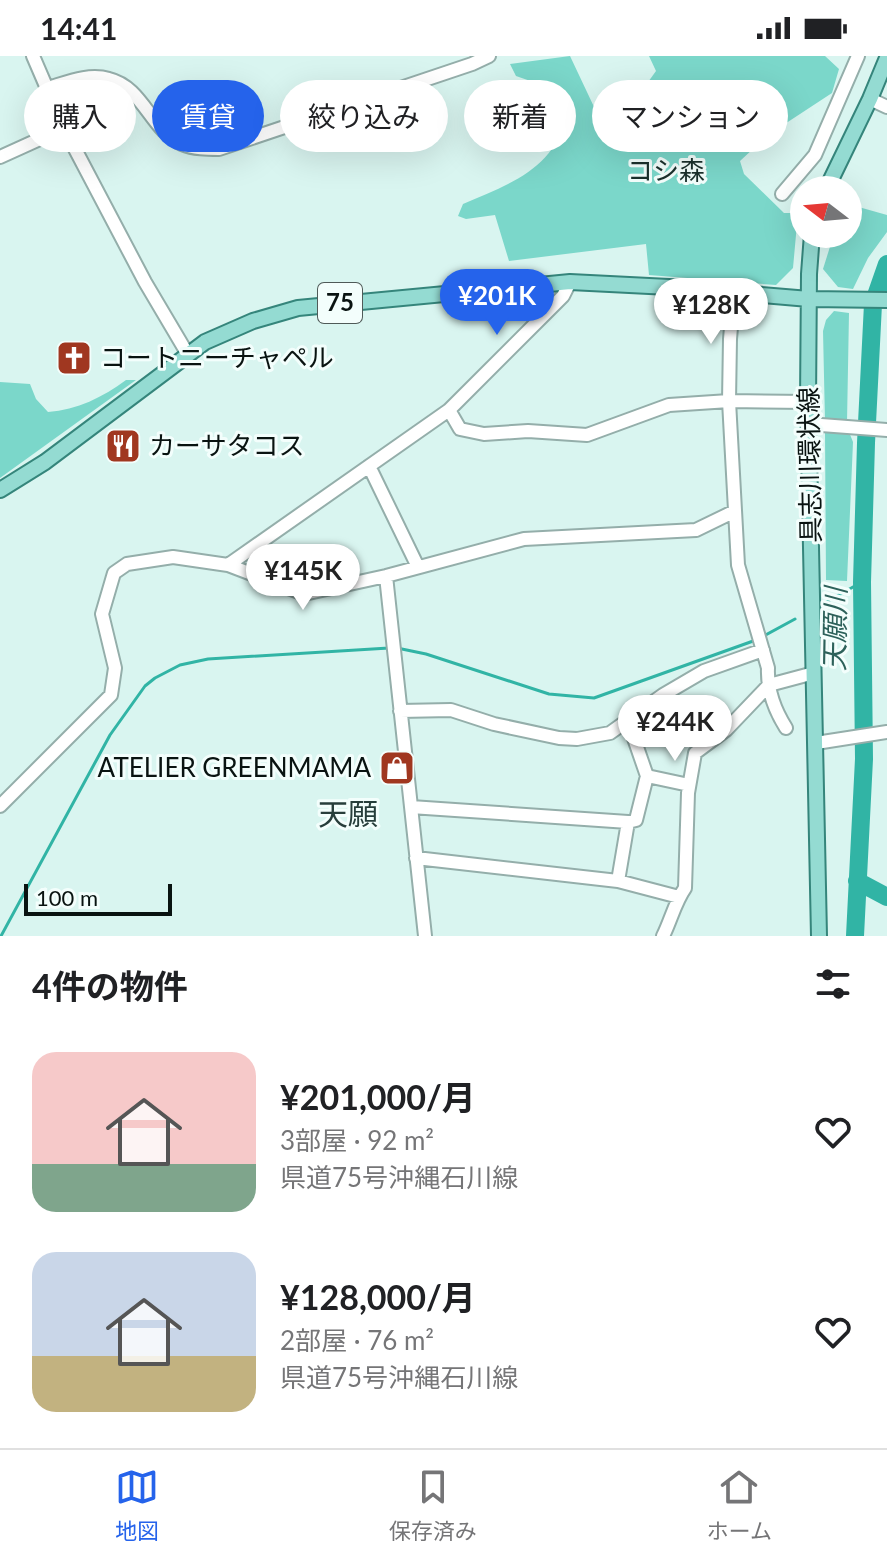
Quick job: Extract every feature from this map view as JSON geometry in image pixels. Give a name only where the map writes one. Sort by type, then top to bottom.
[{"type":"main road","points":[[833,176],[887,58]]},
{"type":"main road","name":"具志川環状線","points":[[811,248],[808,424],[819,936]]},
{"type":"main road","name":"75","points":[[0,490],[45,462],[187,353],[237,327],[298,308],[570,282],[809,299],[887,300]]},
{"type":"street","points":[[33,56],[44,80]]},
{"type":"street","points":[[136,98],[160,127],[180,143],[219,149],[489,56]]},
{"type":"street","points":[[782,194],[815,155],[858,56]]},
{"type":"street","points":[[76,80],[86,77],[111,80]]},
{"type":"street","points":[[870,99],[887,107]]},
{"type":"street","points":[[0,157],[24,146]]},
{"type":"street","points":[[77,152],[145,282],[187,353]]},
{"type":"street","points":[[228,565],[449,410],[563,296],[570,282]]},
{"type":"street","points":[[734,292],[729,401],[738,565],[768,668],[775,710],[786,728]]},
{"type":"street","points":[[449,410],[460,429],[484,434],[528,431],[587,435],[669,405],[729,401],[808,402]]},
{"type":"street","points":[[808,424],[887,430]]},
{"type":"street","points":[[369,466],[418,567]]},
{"type":"street","points":[[0,806],[111,695],[115,668],[102,614],[114,573],[127,564],[173,557],[228,565],[304,594],[386,576],[524,539],[696,530],[735,511]]},
{"type":"street","points":[[386,576],[425,936]]},
{"type":"street","points":[[400,711],[451,710],[494,724],[568,739],[610,733],[663,695],[704,671],[763,650]]},
{"type":"street","points":[[663,936],[685,888],[689,785],[695,753],[726,730],[769,685],[814,673]]},
{"type":"street","points":[[411,807],[628,822],[636,820],[647,776],[628,721]]},
{"type":"street","points":[[816,743],[887,732]]},
{"type":"street","points":[[647,776],[689,785]]},
{"type":"street","points":[[618,881],[628,822]]},
{"type":"street","points":[[416,858],[618,881],[679,897]]},
{"type":"green space","name":"コシ森","points":[[570,56],[592,103],[592,152],[750,152],[740,161],[744,174],[784,213],[790,213],[790,248],[795,248],[793,268],[776,285],[649,275],[646,244],[509,261],[495,215],[466,219],[458,216],[463,204],[527,173],[549,152],[576,152],[576,80],[528,80],[516,76],[510,64]]},
{"type":"green space","name":"コシ森","points":[[649,56],[825,56],[839,69],[832,93],[788,122],[788,80],[650,80],[656,71]]},
{"type":"green space","points":[[862,208],[887,215],[887,232],[868,258],[853,289],[838,287],[823,269],[830,248],[862,248]]},
{"type":"green space","points":[[834,311],[849,313],[847,422],[825,421],[823,331],[826,320]]},
{"type":"green space","points":[[126,380],[136,380],[0,478],[0,382],[30,384],[36,399],[48,412],[89,402]]},
{"type":"green space","points":[[825,431],[849,432],[853,442],[847,581],[826,580]]},
{"type":"waterway","name":"天願川","points":[[855,936],[864,759],[862,582],[866,443],[873,304],[887,264]]},
{"type":"waterway","points":[[828,601],[862,582]]},
{"type":"waterway","points":[[762,637],[795,619]]},
{"type":"waterway","points":[[397,648],[426,654],[549,694],[594,698],[756,640]]},
{"type":"waterway","points":[[1,936],[110,735],[145,686],[155,678],[180,665],[208,659],[389,648]]},
{"type":"waterway","name":"天願川","points":[[857,881],[887,897]]},
{"type":"place","name":"コートニーチャペル","points":[[74,358]]},
{"type":"place","name":"カーサタコス","points":[[123,446]]},
{"type":"place","name":"ATELIER GREENMAMA","points":[[397,768]]},
{"type":"district","name":"天願","points":[[348,815]]}]
